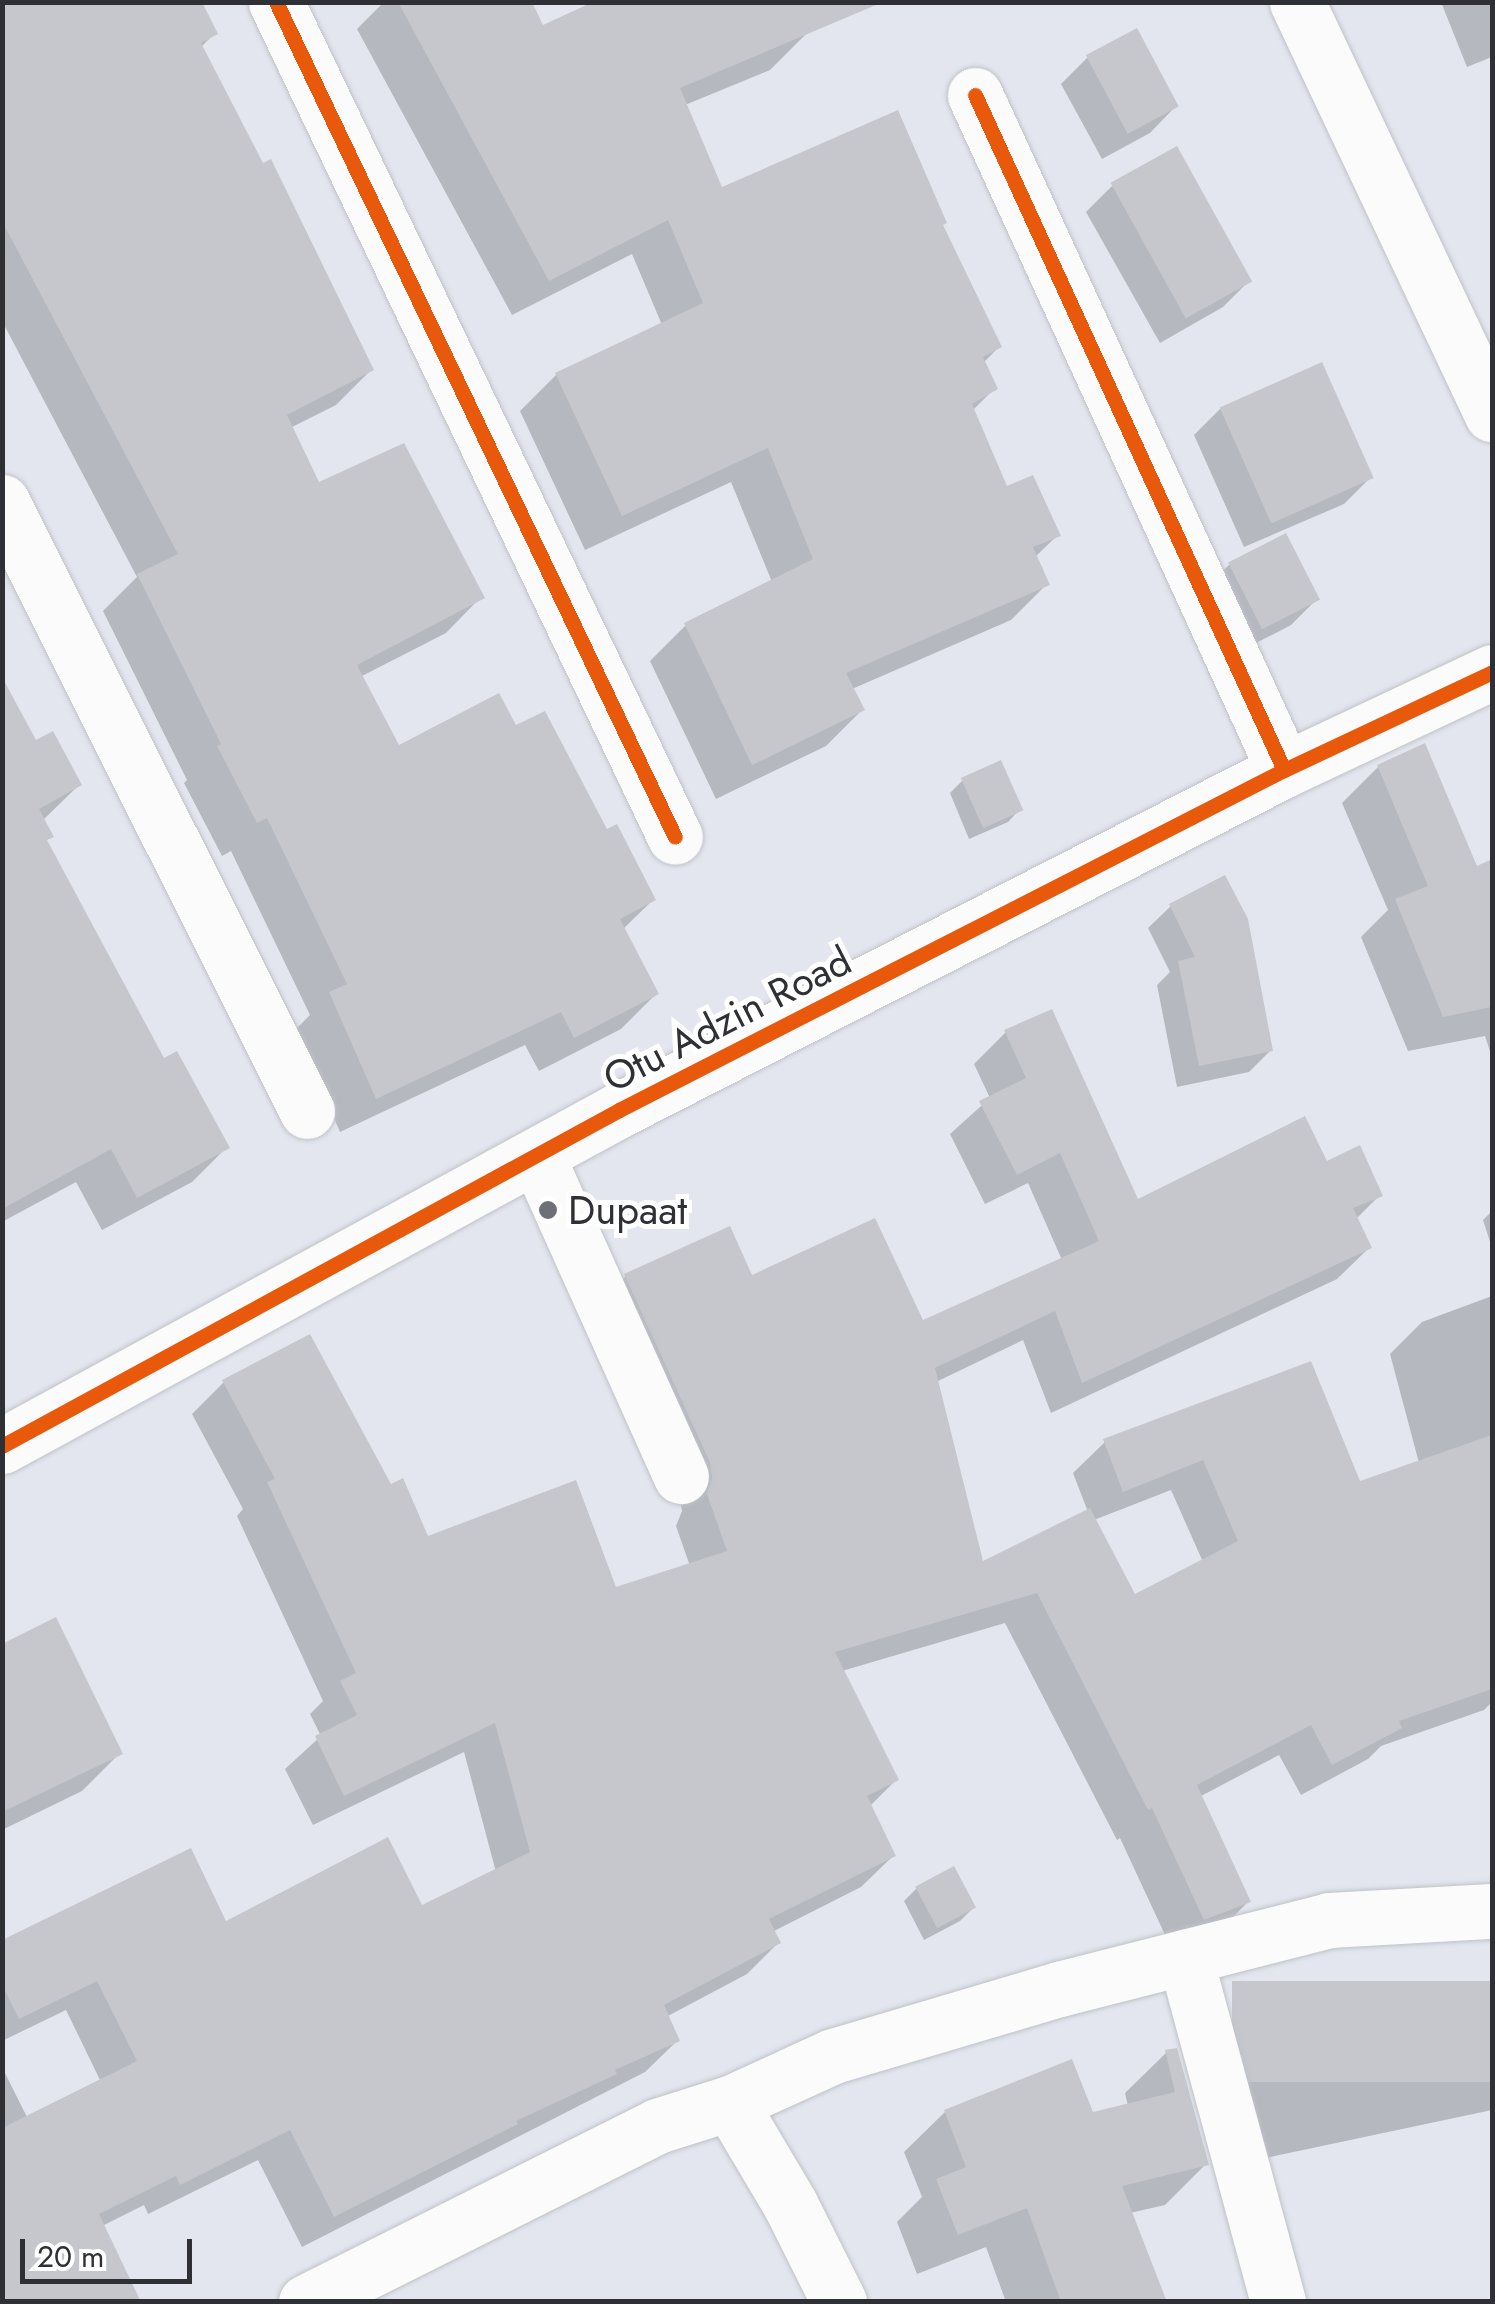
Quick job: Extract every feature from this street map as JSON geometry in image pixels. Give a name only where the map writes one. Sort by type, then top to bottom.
[{"type":"street","points":[[276,2],[674,836]]},
{"type":"street","points":[[1297,2],[1492,414]]},
{"type":"street","points":[[975,95],[1284,770]]},
{"type":"street","points":[[2,502],[307,1111]]},
{"type":"street","name":"Otu Adzin Road","points":[[2,1446],[536,1156],[1284,770],[1492,672]]},
{"type":"street","points":[[536,1156],[680,1476]]},
{"type":"street","points":[[306,2302],[657,2126],[730,2103],[834,2056],[1058,1989],[1329,1920],[1492,1911]]},
{"type":"street","points":[[1184,1957],[1278,2302]]},
{"type":"street","points":[[730,2103],[790,2204],[838,2302]]},
{"type":"building","points":[[2,2],[202,2],[218,34],[201,43],[263,163],[271,159],[374,370],[287,415],[319,482],[404,443],[485,598],[357,665],[399,745],[499,693],[516,725],[545,711],[607,829],[617,824],[656,900],[620,919],[659,994],[574,1038],[561,1012],[376,1099],[329,992],[347,984],[267,818],[257,823],[217,746],[221,744],[137,574],[178,554],[2,221]]},
{"type":"building","points":[[398,2],[532,2],[543,25],[593,2],[883,2],[680,88],[722,187],[898,110],[947,223],[943,225],[1002,347],[983,357],[998,389],[972,404],[1007,486],[1033,475],[1061,536],[1033,547],[1050,585],[846,673],[865,710],[752,765],[684,623],[813,559],[768,448],[622,516],[555,373],[703,303],[668,220],[549,281]]},
{"type":"building","points":[[1137,28],[1179,107],[1128,134],[1086,55]]},
{"type":"building","points":[[1177,146],[1252,282],[1186,318],[1111,183]]},
{"type":"building","points":[[1322,362],[1374,478],[1271,524],[1220,408]]},
{"type":"building","points":[[1286,533],[1320,600],[1262,629],[1228,563]]},
{"type":"building","points":[[2,677],[36,740],[53,731],[82,785],[39,809],[54,837],[47,840],[164,1058],[177,1051],[230,1148],[137,1198],[111,1149],[2,1209]]},
{"type":"building","points":[[1425,743],[1477,866],[1492,859],[1492,1007],[1443,1017],[1395,899],[1428,886],[1377,765]]},
{"type":"building","points":[[1001,760],[1023,810],[983,828],[961,778]]},
{"type":"building","points":[[1225,875],[1248,919],[1273,1051],[1199,1066],[1178,961],[1195,957],[1169,904]]},
{"type":"building","points":[[1052,1009],[1138,1199],[1305,1116],[1327,1161],[1360,1145],[1383,1196],[1353,1208],[1372,1248],[1082,1383],[1055,1311],[935,1368],[983,1561],[1090,1508],[1135,1594],[1238,1541],[1203,1460],[1123,1492],[1103,1439],[1311,1361],[1360,1481],[1492,1435],[1492,1689],[1399,1721],[1402,1728],[1332,1765],[1311,1725],[1197,1785],[1251,1902],[1204,1920],[1152,1808],[1148,1810],[1037,1593],[835,1652],[899,1780],[867,1796],[896,1856],[769,1919],[781,1943],[664,2005],[680,2041],[615,2070],[617,2074],[516,2121],[518,2124],[334,2217],[290,2130],[180,2185],[176,2176],[99,2214],[141,2302],[2,2302],[2,2128],[137,2061],[97,1981],[19,2019],[2,1985],[2,1940],[191,1848],[226,1921],[388,1837],[422,1905],[530,1852],[495,1723],[344,1796],[315,1736],[357,1715],[340,1681],[356,1673],[267,1482],[275,1479],[222,1380],[310,1334],[391,1484],[403,1478],[428,1536],[576,1480],[616,1587],[727,1551],[707,1494],[712,1478],[710,1463],[624,1274],[730,1226],[752,1275],[875,1218],[923,1320],[1099,1241],[1060,1153],[1017,1175],[979,1101],[1026,1078],[1004,1030]]},
{"type":"building","points":[[56,1617],[123,1754],[2,1812],[2,1644]]},
{"type":"building","points":[[954,1866],[976,1907],[937,1928],[915,1887]]},
{"type":"building","points":[[1232,1981],[1492,1981],[1492,2082],[1232,2082]]},
{"type":"building","points":[[1177,2048],[1209,2165],[1122,2186],[1167,2302],[1061,2302],[1027,2208],[958,2235],[936,2179],[966,2167],[944,2110],[1072,2059],[1093,2112],[1175,2092],[1165,2050]]},
{"type":"cycle path","points":[[276,2],[675,837]]},
{"type":"cycle path","points":[[975,95],[1284,770]]},
{"type":"cycle path","points":[[2,1446],[619,1110],[1284,770],[1492,672]]},
{"type":"place","name":"Dupaat","points":[[548,1210]]}]
